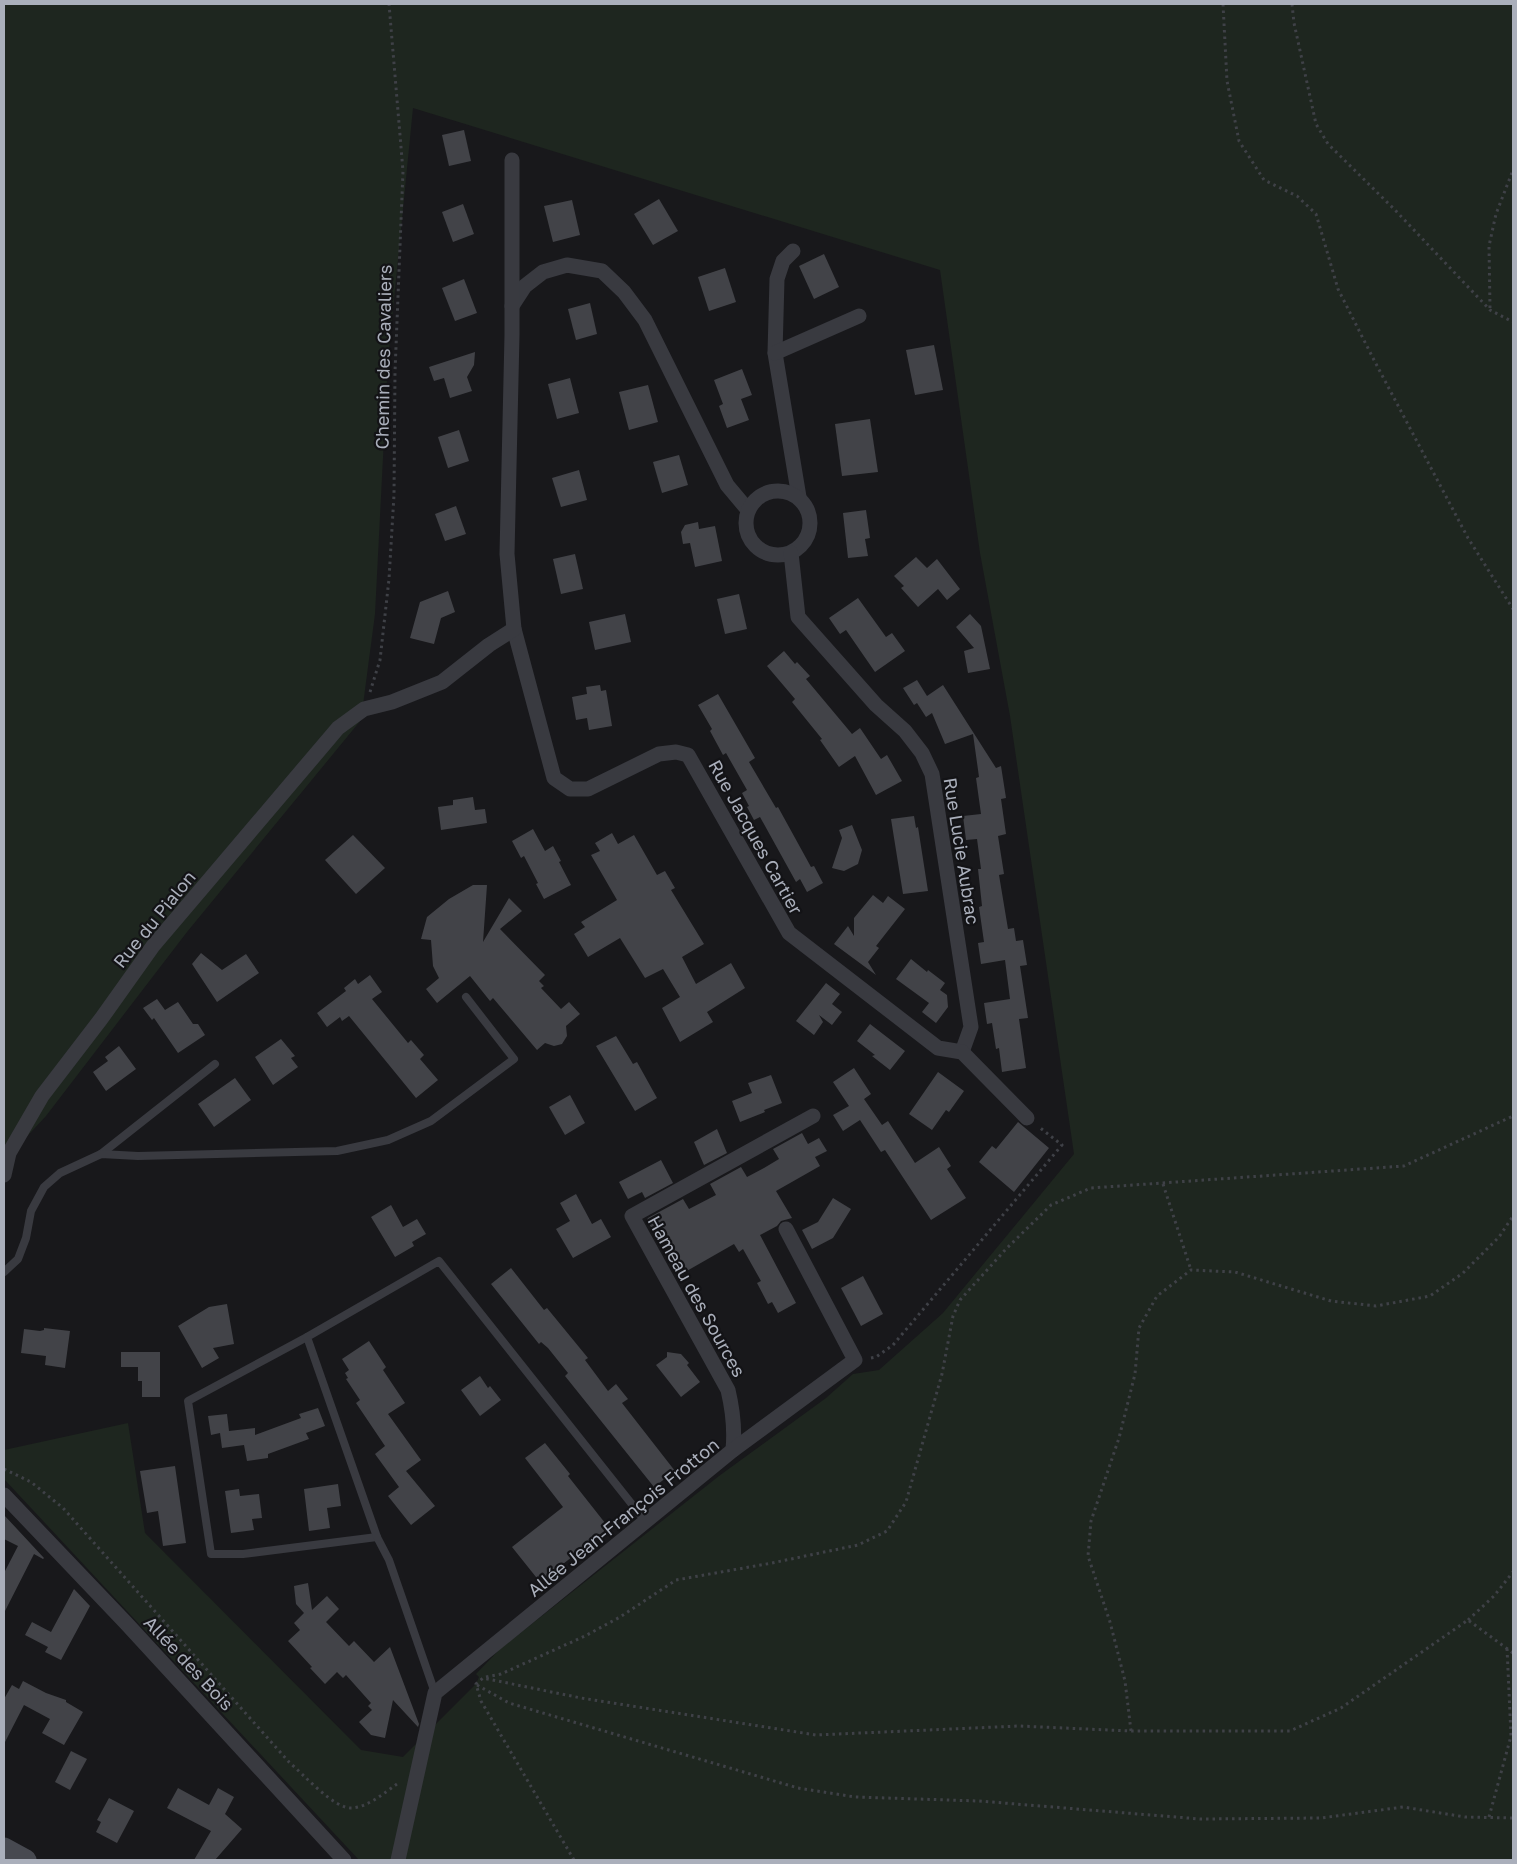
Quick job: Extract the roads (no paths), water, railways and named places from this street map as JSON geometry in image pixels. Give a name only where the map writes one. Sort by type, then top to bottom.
[{"type":"main road","points":[[4,1848],[26,1860]]},
{"type":"street","points":[[512,160],[512,306],[507,554],[514,630]]},
{"type":"street","points":[[793,251],[783,260],[777,279],[775,353],[799,497]]},
{"type":"street","points":[[512,306],[526,286],[543,272],[567,265],[602,271],[624,292],[645,320],[727,484],[748,510]]},
{"type":"street","points":[[775,353],[859,316]]},
{"type":"street","points":[[779,490],[799,497],[810,514],[810,531],[804,544],[791,553],[774,555],[761,551],[752,543],[746,526],[748,510],[756,499],[768,492],[779,490]]},
{"type":"street","name":"Rue Lucie Aubrac","points":[[791,553],[798,617],[876,705],[905,731],[922,753],[932,774],[970,1028],[962,1052]]},
{"type":"street","name":"Rue du Pialon","points":[[4,1175],[9,1153],[42,1096],[101,1019],[153,946],[338,728],[364,709],[392,702],[442,682],[489,645],[514,630]]},
{"type":"street","name":"Rue Jacques Cartier","points":[[514,630],[554,778],[570,789],[588,789],[659,754],[676,752],[688,755],[789,933],[938,1048],[962,1052]]},
{"type":"street","points":[[962,1052],[1027,1118]]},
{"type":"street","name":"Hameau des Sources","points":[[733,1450],[735,1427],[728,1390],[632,1216],[813,1116]]},
{"type":"street","name":"Allée Jean-François Frotton","points":[[436,1693],[733,1450],[855,1360],[786,1228]]},
{"type":"street","name":"Allée des Bois","points":[[4,1495],[126,1623],[344,1860]]},
{"type":"street","points":[[398,1860],[436,1693]]},
{"type":"lane","points":[[102,1154],[138,1156],[337,1151],[388,1140],[423,1125],[432,1121],[514,1059],[466,997]]},
{"type":"lane","points":[[4,1272],[18,1259],[26,1238],[31,1211],[44,1187],[60,1173],[102,1154],[215,1064]]},
{"type":"lane","points":[[377,1536],[243,1554],[212,1554],[188,1401],[307,1337],[440,1261],[646,1522]]},
{"type":"lane","points":[[307,1337],[377,1536],[389,1560],[436,1693]]}]
